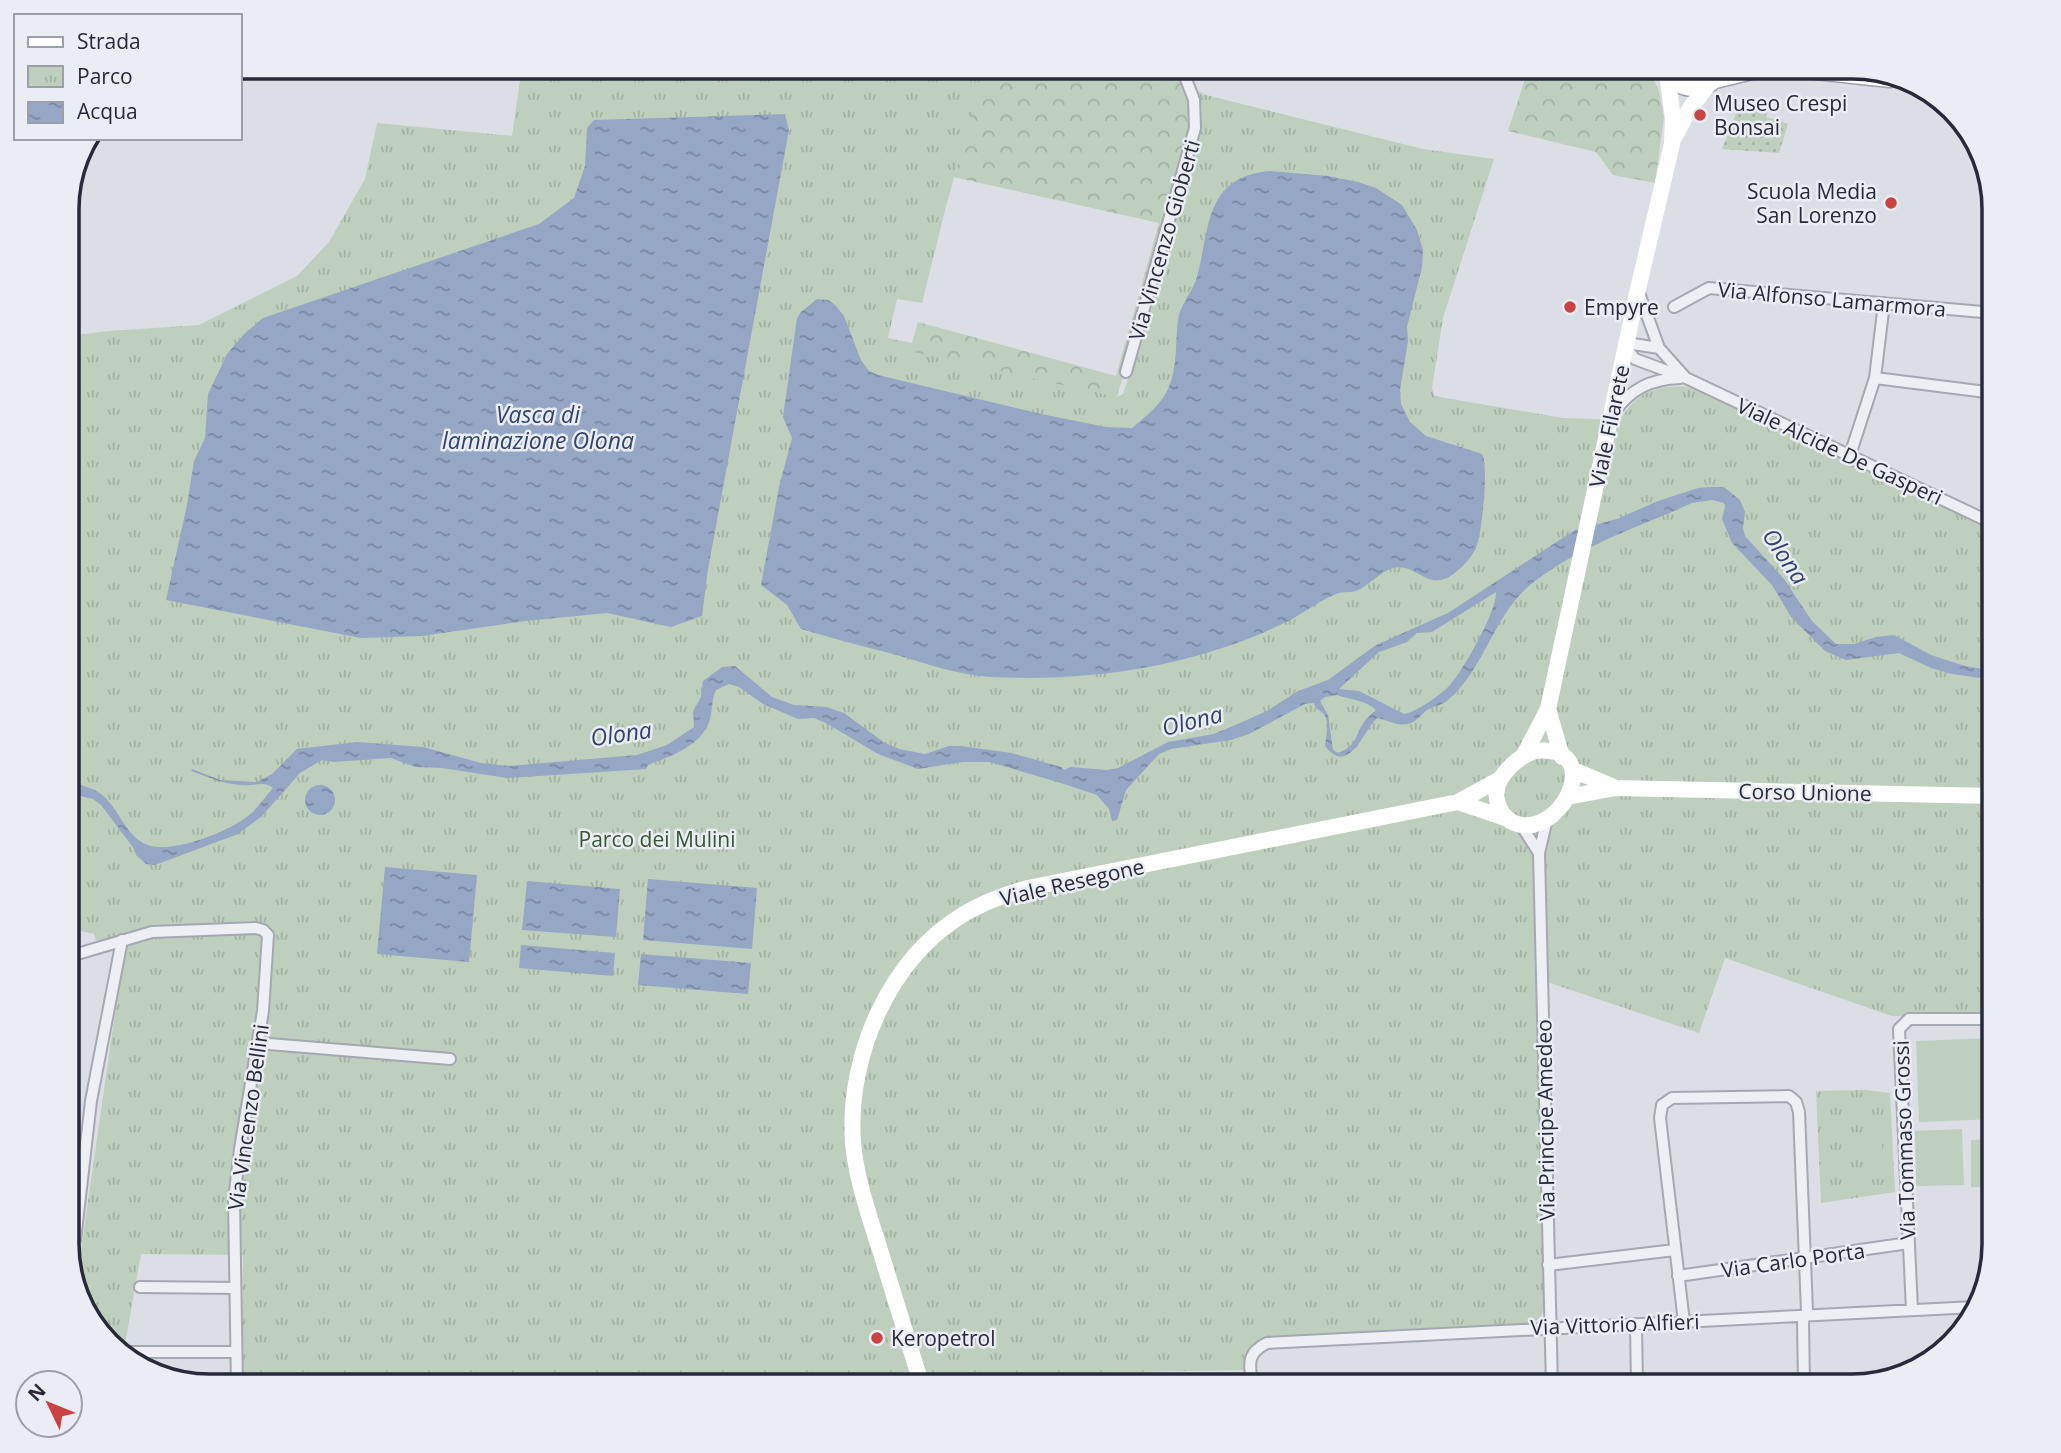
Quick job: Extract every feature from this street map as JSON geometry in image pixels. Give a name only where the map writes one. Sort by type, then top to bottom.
[{"type":"main road","points":[[1672,79],[1689,88],[1699,88],[1712,79]]},
{"type":"street","name":"Via Vincenzo Gioberti","points":[[1126,372],[1195,128],[1194,100],[1186,79]]},
{"type":"street","name":"Viale Filarete","points":[[1524,755],[1548,709],[1611,418],[1630,353],[1638,289],[1672,144],[1673,119],[1667,79]]},
{"type":"street","name":"Viale Filarete","points":[[1672,144],[1690,108],[1714,79]]},
{"type":"street","name":"Via Alfonso Lamarmora","points":[[1674,307],[1709,288],[1982,312]]},
{"type":"street","name":"Viale Alcide De Gasperi","points":[[1638,289],[1659,348],[1686,378]]},
{"type":"street","points":[[1850,455],[1875,377],[1884,303]]},
{"type":"street","points":[[1630,353],[1633,344],[1659,348]]},
{"type":"street","name":"Viale Alcide De Gasperi","points":[[1630,353],[1982,518]]},
{"type":"street","points":[[1875,377],[1982,391]]},
{"type":"street","points":[[1611,418],[1623,399],[1642,386],[1665,378],[1686,378]]},
{"type":"street","name":"Viale Filarete","points":[[1548,709],[1562,757]]},
{"type":"street","points":[[1458,802],[1514,822],[1531,825],[1547,819],[1567,797],[1574,783],[1573,770],[1562,757],[1542,751],[1524,755],[1500,779],[1497,788],[1497,803],[1514,822],[1539,853]]},
{"type":"street","name":"Corso Unione","points":[[1573,770],[1616,789]]},
{"type":"street","name":"Viale Resegone","points":[[919,1374],[864,1198],[853,1142],[853,1113],[856,1085],[870,1032],[893,985],[924,946],[962,915],[1006,894],[1458,802],[1500,779]]},
{"type":"street","name":"Corso Unione","points":[[1567,797],[1616,789],[1982,796]]},
{"type":"street","name":"Via Principe Amedeo","points":[[1547,819],[1539,853],[1552,1374]]},
{"type":"street","name":"Via Vincenzo Bellini","points":[[122,940],[152,932],[257,928],[266,932],[270,942],[234,1200],[237,1374]]},
{"type":"street","points":[[79,953],[122,940],[91,1101],[79,1184]]},
{"type":"street","name":"Via Tommaso Grossi","points":[[1912,1310],[1899,1029],[1909,1018],[1982,1019]]},
{"type":"street","points":[[257,1043],[450,1059]]},
{"type":"street","points":[[1684,1322],[1660,1118],[1662,1105],[1672,1098],[1785,1095],[1794,1098],[1798,1105],[1806,1258],[1804,1374]]},
{"type":"street","name":"Via Carlo Porta","points":[[1678,1276],[1909,1243]]},
{"type":"street","points":[[1548,1265],[1675,1250]]},
{"type":"street","points":[[140,1287],[235,1289]]},
{"type":"street","name":"Via Vittorio Alfieri","points":[[1252,1374],[1251,1357],[1255,1349],[1267,1343],[1552,1325],[1684,1322],[1966,1307]]},
{"type":"street","points":[[1636,1324],[1637,1374]]},
{"type":"street","points":[[136,1352],[236,1352]]},
{"type":"green space","name":"Parco dei Mulini","points":[[520,79],[982,79],[922,303],[897,299],[886,346],[1117,397],[1123,394],[1161,280],[1199,126],[1199,105],[1192,88],[1206,95],[1423,149],[1494,159],[1443,318],[1432,388],[1434,396],[1563,418],[1620,420],[1634,402],[1650,391],[1669,387],[1691,387],[1982,525],[1982,1016],[1892,1016],[1725,958],[1699,1033],[1550,983],[1538,984],[1545,1304],[1540,1317],[1527,1324],[1266,1338],[1249,1350],[1244,1370],[1025,1374],[241,1374],[243,1255],[141,1254],[125,1344],[96,1309],[86,1286],[80,1259],[124,951],[115,943],[96,941],[94,934],[79,929],[79,335],[199,325],[297,276],[329,242],[365,179],[377,123],[512,136]]},
{"type":"green space","points":[[681,79],[1180,79],[1193,112],[1117,397],[883,354],[888,338],[912,343],[918,322],[1116,376],[1159,223],[931,172]]},
{"type":"green space","points":[[1525,79],[1654,79],[1664,117],[1655,183],[1613,175],[1596,152],[1508,131]]},
{"type":"green space","points":[[1745,105],[1768,111],[1766,117],[1788,124],[1779,153],[1722,149],[1739,106],[1743,108]]},
{"type":"green space","points":[[1982,1038],[1982,1119],[1919,1122],[1916,1041]]},
{"type":"green space","points":[[1865,1090],[1890,1093],[1895,1192],[1821,1203],[1816,1091]]},
{"type":"green space","points":[[1962,1129],[1964,1185],[1916,1186],[1915,1131]]},
{"type":"green space","points":[[1971,1140],[1982,1140],[1982,1187],[1971,1187]]},
{"type":"green space","points":[[1882,1142],[1884,1179],[1867,1179],[1865,1143]]},
{"type":"water","name":"Vasca di laminazione Olona","points":[[785,114],[789,130],[708,569],[702,616],[671,627],[607,613],[525,621],[422,636],[361,638],[166,600],[194,461],[205,438],[208,394],[227,354],[244,334],[263,318],[539,224],[574,198],[585,166],[587,128],[594,120]]},
{"type":"water","points":[[1270,171],[1328,176],[1376,188],[1402,205],[1417,230],[1423,250],[1422,267],[1407,327],[1401,404],[1410,422],[1426,436],[1482,454],[1484,461],[1484,500],[1476,548],[1456,572],[1435,580],[1401,567],[1393,568],[1361,589],[1336,594],[1287,622],[1211,652],[1139,669],[1028,678],[978,676],[953,671],[801,629],[787,605],[761,585],[779,487],[792,438],[783,417],[797,318],[801,312],[817,299],[828,300],[835,305],[844,316],[861,360],[869,371],[878,375],[1041,414],[1106,427],[1132,428],[1161,400],[1171,381],[1179,315],[1196,280],[1213,209],[1221,195],[1232,184],[1248,175]]},
{"type":"water","points":[[1724,487],[1740,500],[1745,512],[1745,536],[1784,579],[1812,621],[1836,644],[1854,644],[1894,635],[1931,655],[1982,669],[1982,678],[1931,668],[1899,653],[1846,660],[1825,651],[1791,617],[1772,585],[1732,543],[1722,519],[1724,503],[1712,500],[1692,503],[1611,538],[1572,557],[1535,581],[1509,608],[1461,687],[1446,702],[1426,711],[1414,722],[1399,724],[1377,718],[1355,748],[1341,757],[1325,746],[1325,716],[1314,703],[1305,704],[1249,734],[1231,740],[1171,749],[1159,754],[1126,790],[1117,820],[1112,821],[1109,809],[1097,795],[990,762],[963,762],[918,769],[878,754],[826,723],[814,718],[798,719],[763,704],[739,687],[729,684],[716,690],[709,722],[699,738],[683,750],[648,765],[646,769],[507,778],[442,768],[416,767],[391,758],[334,762],[322,760],[300,773],[262,816],[238,834],[155,865],[146,864],[136,855],[101,805],[93,799],[79,796],[79,784],[97,792],[107,799],[136,838],[154,847],[167,847],[197,841],[227,829],[255,810],[273,788],[266,784],[228,783],[191,771],[192,769],[220,780],[257,782],[272,774],[297,749],[357,742],[423,747],[481,763],[509,766],[637,755],[667,745],[694,727],[693,711],[701,697],[703,681],[722,667],[735,666],[772,697],[794,705],[826,707],[844,713],[885,743],[899,749],[925,754],[949,746],[960,746],[1012,753],[1064,770],[1071,767],[1107,770],[1118,768],[1168,742],[1214,734],[1267,711],[1298,691],[1328,680],[1376,645],[1448,613],[1575,530],[1617,519],[1658,501],[1698,488]],"holes":[[[1496,592],[1479,640],[1456,677],[1446,689],[1421,707],[1404,714],[1359,691],[1339,689],[1379,652],[1407,642],[1417,633],[1432,632]],[[1337,695],[1363,702],[1376,710],[1365,720],[1352,744],[1338,753],[1333,750],[1328,715],[1320,701],[1325,697]]]},
{"type":"water","points":[[320,785],[331,789],[335,800],[331,811],[320,815],[309,811],[305,800],[309,789]]},
{"type":"water","points":[[385,867],[477,875],[469,962],[377,954]]},
{"type":"water","points":[[648,879],[757,888],[752,949],[643,940]]},
{"type":"water","points":[[527,881],[620,889],[616,937],[522,930]]},
{"type":"water","points":[[521,945],[615,953],[613,976],[519,968]]},
{"type":"water","points":[[641,954],[751,963],[748,994],[638,985]]},
{"type":"place","name":"Museo Crespi Bonsai","points":[[1700,115]]},
{"type":"place","name":"Scuola Media San Lorenzo","points":[[1891,203]]},
{"type":"place","name":"Empyre","points":[[1570,307]]},
{"type":"place","name":"Keropetrol","points":[[877,1338]]},
{"type":"water label","name":"Olona","points":[[1786,556]]},
{"type":"water label","name":"Olona","points":[[1192,720]]},
{"type":"water label","name":"Olona","points":[[621,733]]}]
